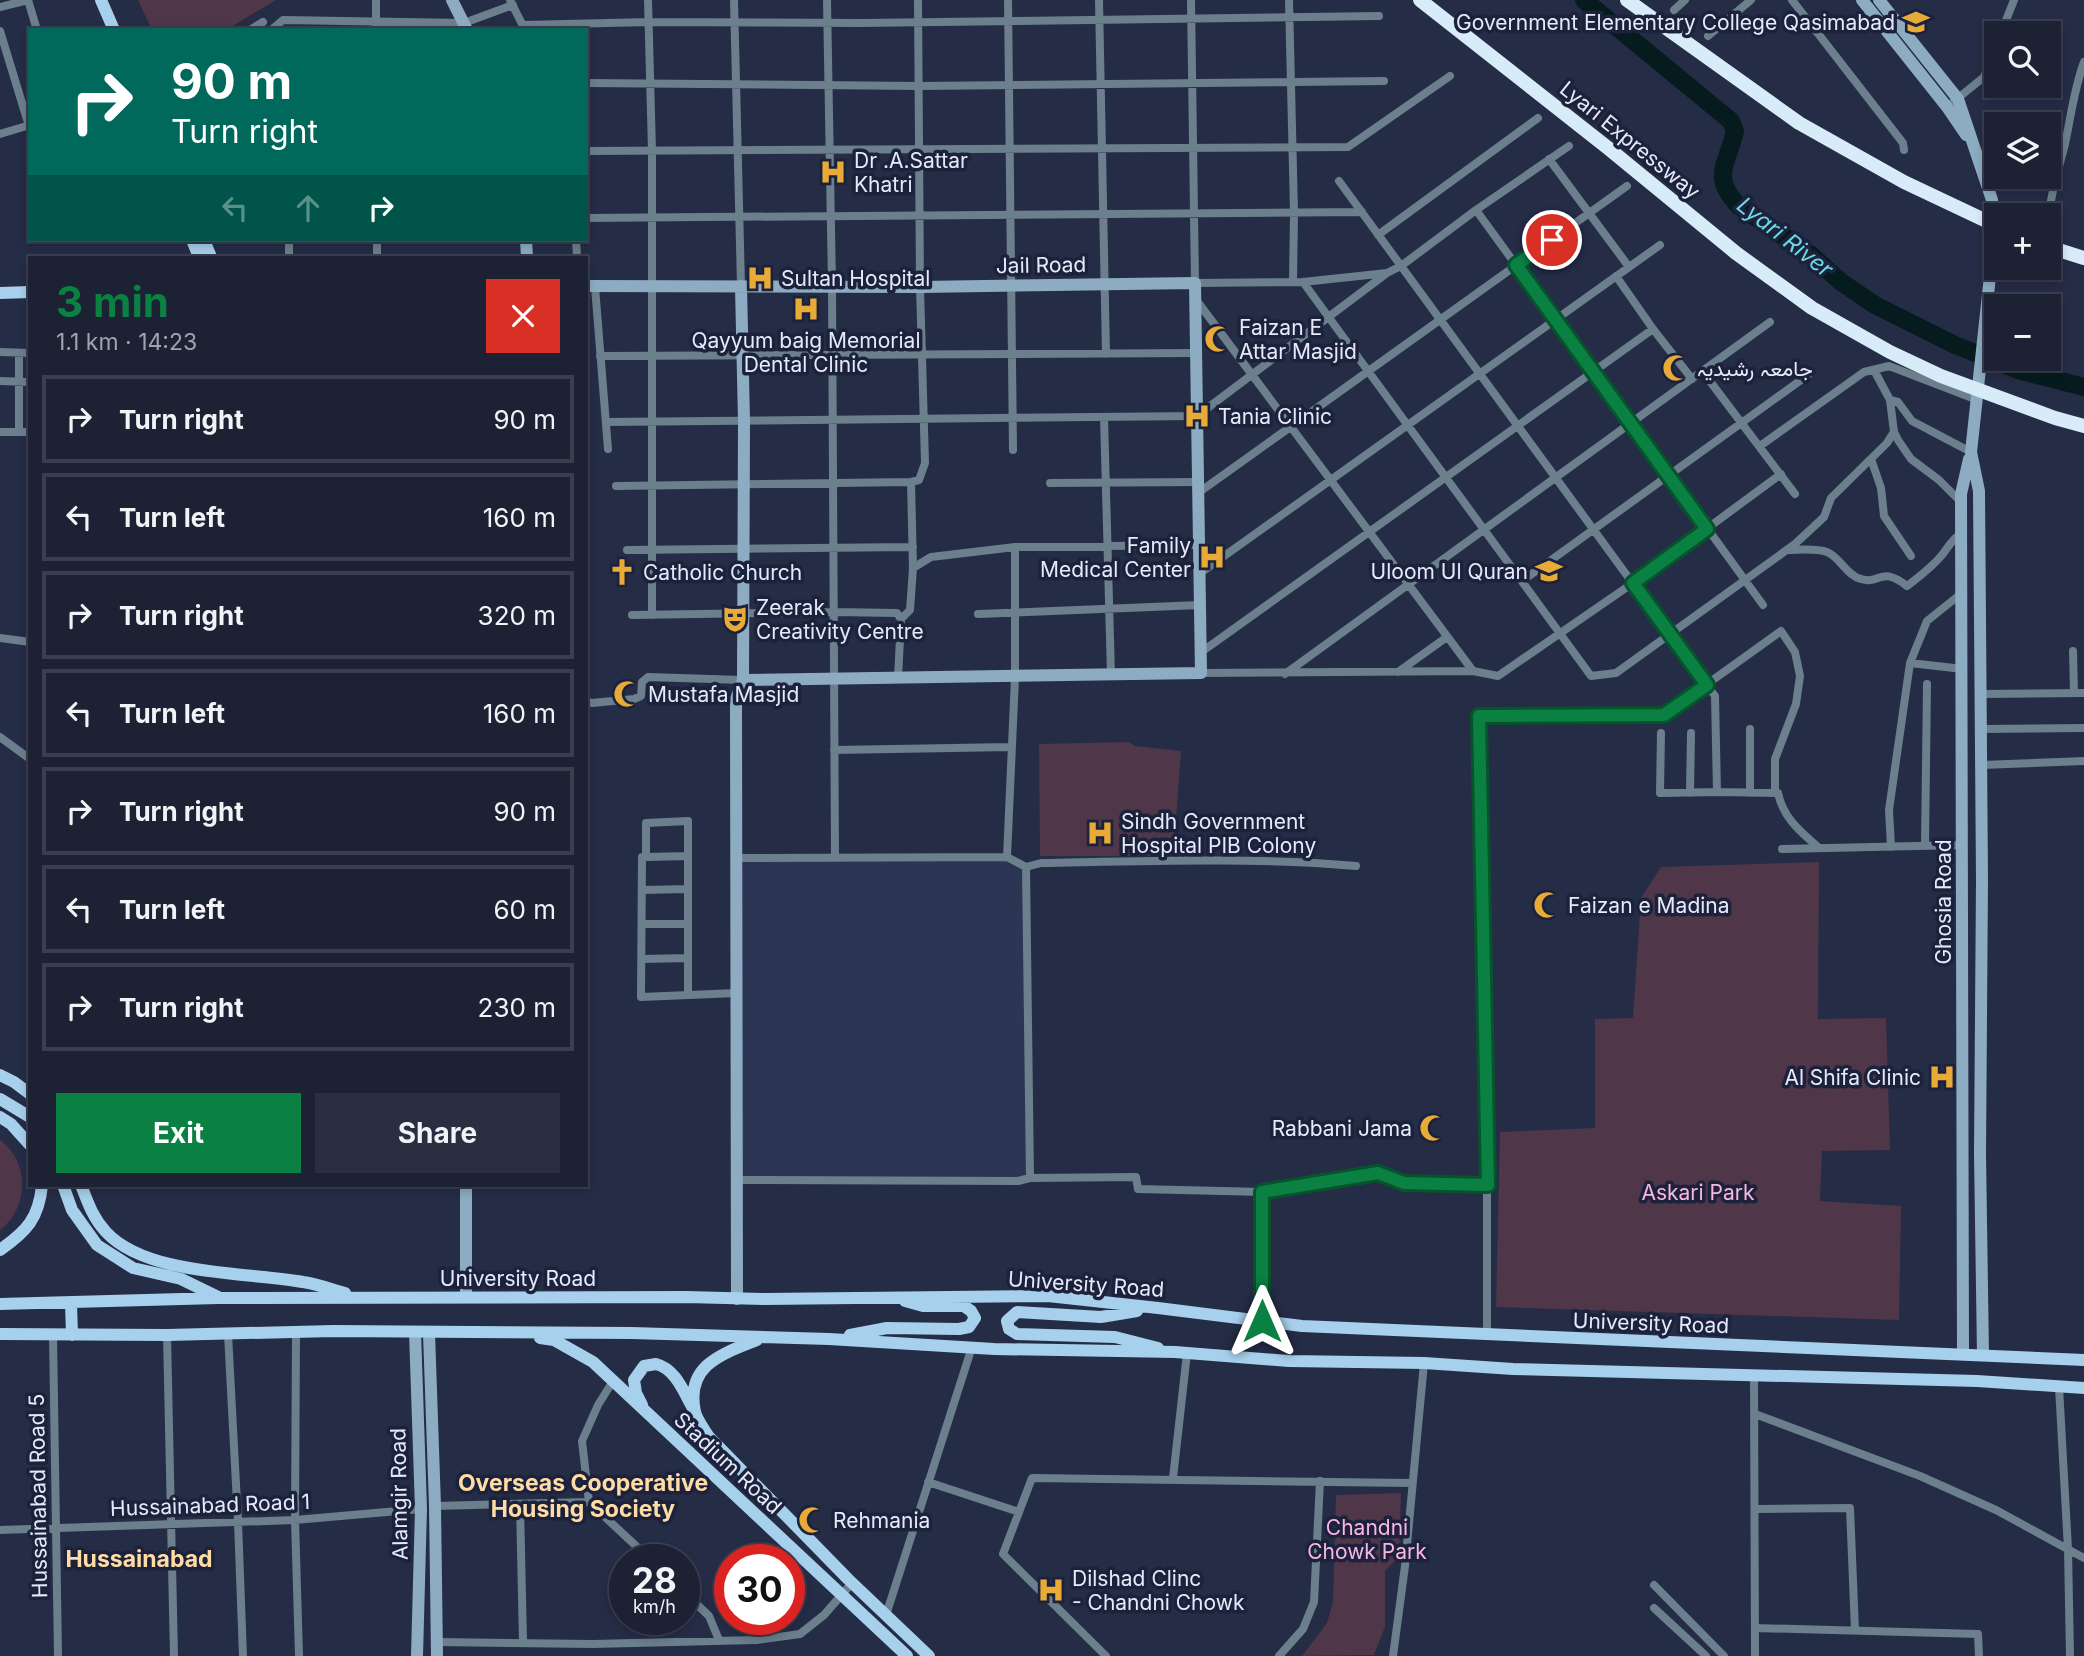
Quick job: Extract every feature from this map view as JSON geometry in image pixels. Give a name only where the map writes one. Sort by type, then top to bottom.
[{"type":"highway","name":"Lyari Expressway","points":[[1420,0],[1626,162],[1760,273],[1812,308],[1881,348],[1941,376],[2084,426]]},
{"type":"highway","points":[[1627,0],[1800,123],[1904,183],[1984,220]]},
{"type":"highway","points":[[2061,251],[2084,258]]},
{"type":"main road","points":[[92,0],[103,28]]},
{"type":"main road","points":[[101,0],[113,28]]},
{"type":"main road","points":[[0,293],[28,292]]},
{"type":"main road","points":[[0,1075],[28,1092]]},
{"type":"main road","points":[[0,1099],[28,1117]]},
{"type":"main road","points":[[0,1117],[28,1144]]},
{"type":"main road","points":[[0,1250],[28,1228],[40,1205],[42,1187]]},
{"type":"main road","points":[[64,1187],[72,1210],[97,1245],[133,1268],[181,1279],[218,1298]]},
{"type":"main road","points":[[82,1187],[92,1215],[108,1234],[135,1252],[167,1263],[304,1282],[363,1297]]},
{"type":"main road","name":"University Road","points":[[0,1304],[218,1298],[737,1299],[1048,1296],[1301,1326],[2084,1360]]},
{"type":"main road","points":[[830,1339],[887,1328],[959,1329],[969,1327],[975,1318],[964,1306],[923,1306],[889,1297]]},
{"type":"main road","points":[[71,1303],[72,1335]]},
{"type":"main road","points":[[1158,1308],[1101,1317],[1017,1312],[1007,1321],[1009,1329],[1017,1334],[1115,1337],[1181,1352]]},
{"type":"main road","name":"Stadium Road","points":[[504,1332],[554,1340],[593,1362],[907,1656]]},
{"type":"main road","points":[[0,1334],[632,1333],[1125,1353],[1181,1352],[1289,1361],[1977,1381],[2084,1388]]},
{"type":"main road","name":"Stadium Road","points":[[764,1337],[719,1356],[704,1367],[695,1385],[695,1413],[709,1437],[852,1583],[929,1656]]},
{"type":"main road","points":[[647,1415],[636,1393],[634,1380],[644,1366],[656,1363],[663,1365],[677,1379],[695,1413]]},
{"type":"street","points":[[0,7],[28,0],[36,28]]},
{"type":"street","points":[[376,0],[376,25]]},
{"type":"street","points":[[453,0],[466,26]]},
{"type":"street","points":[[648,0],[652,151],[652,615]]},
{"type":"street","points":[[734,0],[744,421],[743,680],[736,699],[737,1299]]},
{"type":"street","points":[[827,0],[833,355],[835,857]]},
{"type":"street","points":[[616,486],[919,480],[925,463],[920,287],[918,0]]},
{"type":"street","points":[[1008,0],[1013,450]]},
{"type":"street","points":[[1099,0],[1106,354]]},
{"type":"street","points":[[1191,0],[1201,673]]},
{"type":"street","points":[[1289,0],[1293,282]]},
{"type":"street","points":[[1674,10],[1685,0]]},
{"type":"street","points":[[1708,36],[1751,0]]},
{"type":"street","points":[[1792,0],[1903,142],[1904,150]]},
{"type":"street","points":[[1863,0],[1947,107],[1974,147]]},
{"type":"street","points":[[1878,0],[1958,99],[1992,200],[1991,267],[1971,452],[1979,491],[1982,765],[1980,1163],[1983,1355]]},
{"type":"street","points":[[2006,21],[2014,0]]},
{"type":"street","points":[[273,28],[283,20],[466,26],[512,3],[524,27],[649,22],[919,22],[1379,16]]},
{"type":"street","points":[[253,28],[263,22]]},
{"type":"street","points":[[0,31],[28,122]]},
{"type":"street","points":[[2050,203],[2075,87],[2084,62]]},
{"type":"street","points":[[588,151],[1348,147],[1450,76]]},
{"type":"street","points":[[1947,107],[1984,77]]},
{"type":"street","points":[[588,83],[919,86],[1384,81]]},
{"type":"street","points":[[1378,235],[1538,118]]},
{"type":"street","points":[[0,134],[28,125]]},
{"type":"street","name":"Jail Road","points":[[591,286],[920,287],[1303,282],[1387,273],[1401,266],[1569,146]]},
{"type":"street","points":[[1549,159],[1629,267]]},
{"type":"street","points":[[1339,181],[1715,696],[1717,792]]},
{"type":"street","points":[[1050,483],[1106,481],[1198,487],[1291,426],[1627,186]]},
{"type":"street","points":[[1476,210],[1763,605]]},
{"type":"street","points":[[588,218],[1362,212]]},
{"type":"street","points":[[1199,573],[1660,246]]},
{"type":"street","points":[[606,422],[1197,416],[1387,273]]},
{"type":"street","points":[[1616,276],[1692,379]]},
{"type":"street","points":[[1303,282],[1591,676],[1616,673],[1788,550],[1824,517],[1831,498],[1894,432]]},
{"type":"street","points":[[591,286],[608,449]]},
{"type":"street","points":[[1195,298],[1473,671]]},
{"type":"street","points":[[1284,674],[1770,323]]},
{"type":"street","points":[[1200,653],[1653,329]]},
{"type":"street","points":[[0,352],[28,353]]},
{"type":"street","points":[[19,353],[19,432]]},
{"type":"street","points":[[600,356],[1196,353]]},
{"type":"street","points":[[1759,446],[1864,372],[1889,366],[1975,397]]},
{"type":"street","points":[[1874,370],[1891,400],[1894,432],[1912,459],[1961,502]]},
{"type":"street","points":[[1703,372],[1795,494]]},
{"type":"street","points":[[1522,581],[1808,375]]},
{"type":"street","points":[[0,381],[28,382]]},
{"type":"street","points":[[1891,400],[1898,402],[1912,421],[1971,452]]},
{"type":"street","points":[[1104,417],[1111,675]]},
{"type":"street","points":[[0,432],[28,432]]},
{"type":"street","name":"Ghosia Road","points":[[1963,1354],[1961,502],[1971,452]]},
{"type":"street","points":[[1871,459],[1881,488],[1884,516],[1911,556]]},
{"type":"street","points":[[588,702],[634,699],[641,695],[642,682],[648,677],[743,680],[1473,671],[1498,676],[1633,583],[1781,474]]},
{"type":"street","points":[[901,619],[910,610],[913,568],[911,482]]},
{"type":"street","points":[[1788,550],[1828,552],[1856,578],[1864,581],[1886,575],[1895,577],[1907,586],[1942,555],[1952,538],[1962,533]]},
{"type":"street","points":[[913,568],[931,557],[1015,547],[1199,545]]},
{"type":"street","points":[[628,550],[912,547]]},
{"type":"street","points":[[1007,857],[1015,678],[1015,547]]},
{"type":"street","points":[[1891,847],[1889,810],[1910,663],[1927,621],[1962,593]]},
{"type":"street","points":[[978,614],[1200,605]]},
{"type":"street","points":[[632,615],[834,611],[897,613],[901,619],[898,678]]},
{"type":"street","points":[[1487,1336],[1488,1185],[1479,716],[1664,715],[1782,631],[1795,652],[1800,676],[1796,704],[1775,758],[1775,793]]},
{"type":"street","points":[[1397,673],[1447,636]]},
{"type":"street","points":[[0,638],[28,642]]},
{"type":"street","points":[[2073,651],[2074,693]]},
{"type":"street","points":[[1910,663],[1963,669]]},
{"type":"street","points":[[1925,846],[1927,684]]},
{"type":"street","points":[[1981,694],[2084,693]]},
{"type":"street","points":[[1981,729],[2084,728]]},
{"type":"street","points":[[1750,729],[1750,793]]},
{"type":"street","points":[[1661,733],[1660,793],[1778,793],[1780,804],[1792,823],[1819,848]]},
{"type":"street","points":[[1690,793],[1691,733]]},
{"type":"street","points":[[0,737],[28,758]]},
{"type":"street","points":[[834,751],[1011,747]]},
{"type":"street","points":[[1982,765],[2084,761]]},
{"type":"street","points":[[646,857],[646,823],[688,821],[688,995]]},
{"type":"street","points":[[1782,849],[1925,846],[1982,833]]},
{"type":"street","points":[[687,856],[642,857],[641,997],[737,993]]},
{"type":"street","points":[[737,858],[1007,857],[1026,867],[1041,863],[1226,860],[1299,861],[1356,866]]},
{"type":"street","points":[[1026,867],[1030,1178]]},
{"type":"street","points":[[642,890],[687,889]]},
{"type":"street","points":[[642,924],[687,924]]},
{"type":"street","points":[[642,959],[688,958]]},
{"type":"street","points":[[736,1180],[1018,1181],[1030,1178],[1136,1177],[1138,1189],[1262,1192],[1378,1173],[1404,1183],[1488,1185]]},
{"type":"street","points":[[466,1187],[467,1297]]},
{"type":"street","points":[[1262,1192],[1262,1321]]},
{"type":"street","points":[[296,1332],[295,1520],[299,1656]]},
{"type":"street","name":"Alamgir Road","points":[[415,1332],[421,1509],[417,1656]]},
{"type":"street","name":"Alamgir Road","points":[[429,1333],[437,1656]]},
{"type":"street","points":[[228,1334],[243,1656]]},
{"type":"street","name":"Hussainabad Road 5","points":[[53,1335],[58,1656]]},
{"type":"street","points":[[167,1335],[174,1656]]},
{"type":"street","points":[[886,1615],[972,1347]]},
{"type":"street","points":[[1173,1478],[1181,1352]]},
{"type":"street","points":[[1393,1656],[1404,1579],[1423,1363]]},
{"type":"street","points":[[1755,1375],[1755,1656]]},
{"type":"street","points":[[612,1381],[582,1441],[589,1502],[634,1544]]},
{"type":"street","points":[[2059,1387],[2068,1549],[2070,1656]]},
{"type":"street","points":[[1755,1414],[1920,1476],[1996,1510],[2084,1558]]},
{"type":"street","points":[[1106,1656],[1003,1554],[1032,1478],[1412,1483]]},
{"type":"street","points":[[1279,1656],[1303,1629],[1314,1602],[1320,1481]]},
{"type":"street","points":[[928,1482],[1019,1512]]},
{"type":"street","points":[[435,1506],[589,1502]]},
{"type":"street","points":[[520,1505],[523,1642]]},
{"type":"street","points":[[1755,1509],[1850,1508],[1855,1630]]},
{"type":"street","name":"Hussainabad Road 1","points":[[0,1530],[295,1520],[421,1509]]},
{"type":"street","points":[[436,1642],[593,1644],[756,1640],[800,1634],[824,1615],[852,1583]]},
{"type":"street","points":[[1654,1585],[1724,1656]]},
{"type":"street","points":[[700,1607],[709,1616],[719,1640]]},
{"type":"street","points":[[1654,1608],[1706,1656]]},
{"type":"street","points":[[1755,1628],[1978,1634],[1979,1656]]},
{"type":"shaded area","points":[[1007,857],[1026,867],[1030,1178],[736,1180],[737,858]]},
{"type":"green space","points":[[138,0],[276,0],[229,28],[151,28]]},
{"type":"green space","points":[[1129,742],[1135,746],[1181,751],[1174,848],[1167,856],[1040,856],[1039,744]]},
{"type":"green space","name":"Askari Park","points":[[1819,862],[1818,1019],[1886,1018],[1890,1150],[1822,1151],[1820,1201],[1901,1206],[1899,1320],[1496,1307],[1500,1132],[1595,1128],[1595,1019],[1633,1018],[1641,898],[1661,867]]},
{"type":"green space","points":[[0,1140],[17,1160],[22,1185],[16,1210],[10,1221],[0,1230]]},
{"type":"green space","name":"Chandni Chowk Park","points":[[1401,1493],[1399,1557],[1385,1571],[1385,1627],[1374,1655],[1302,1656],[1327,1623],[1333,1602],[1336,1495]]},
{"type":"waterway","name":"Lyari River","points":[[1584,0],[1731,121],[1735,131],[1725,161],[1723,178],[1725,186],[1738,205],[1811,255],[1841,282],[1875,305],[1955,345],[2018,370],[2084,387]]},
{"type":"place","name":"Government Elementary College Qasimabad","points":[[1916,22]]},
{"type":"place","name":"Dr .A.Sattar Khatri","points":[[833,172]]},
{"type":"place","name":"Sultan Hospital","points":[[760,278]]},
{"type":"place","name":"Qayyum baig Memorial Dental Clinic","points":[[806,309]]},
{"type":"place","name":"Faizan E Attar Masjid","points":[[1218,339]]},
{"type":"place","name":"جامعہ رشیدیہ","points":[[1676,368]]},
{"type":"place","name":"Tania Clinic","points":[[1197,416]]},
{"type":"place","name":"Family Medical Center","points":[[1212,557]]},
{"type":"place","name":"Uloom Ul Quran","points":[[1549,571]]},
{"type":"place","name":"Catholic Church","points":[[622,572]]},
{"type":"place","name":"Zeerak Creativity Centre","points":[[735,619]]},
{"type":"place","name":"Mustafa Masjid","points":[[627,694]]},
{"type":"place","name":"Sindh Government Hospital PIB Colony","points":[[1100,833]]},
{"type":"place","name":"Faizan e Madina","points":[[1547,905]]},
{"type":"place","name":"Al Shifa Clinic","points":[[1942,1077]]},
{"type":"place","name":"Rabbani Jama","points":[[1433,1128]]},
{"type":"place","name":"Rehmania","points":[[812,1520]]},
{"type":"place","name":"Dilshad Clinc - Chandni Chowk","points":[[1051,1590]]},
{"type":"district","name":"Overseas Cooperative Housing Society","points":[[583,1496]]},
{"type":"district","name":"Hussainabad","points":[[139,1559]]},
{"type":"route","points":[[1262,1321],[1262,1192],[1378,1173],[1404,1183],[1488,1185],[1479,716],[1664,715],[1707,685],[1633,583],[1707,529],[1516,265],[1552,240]]}]
